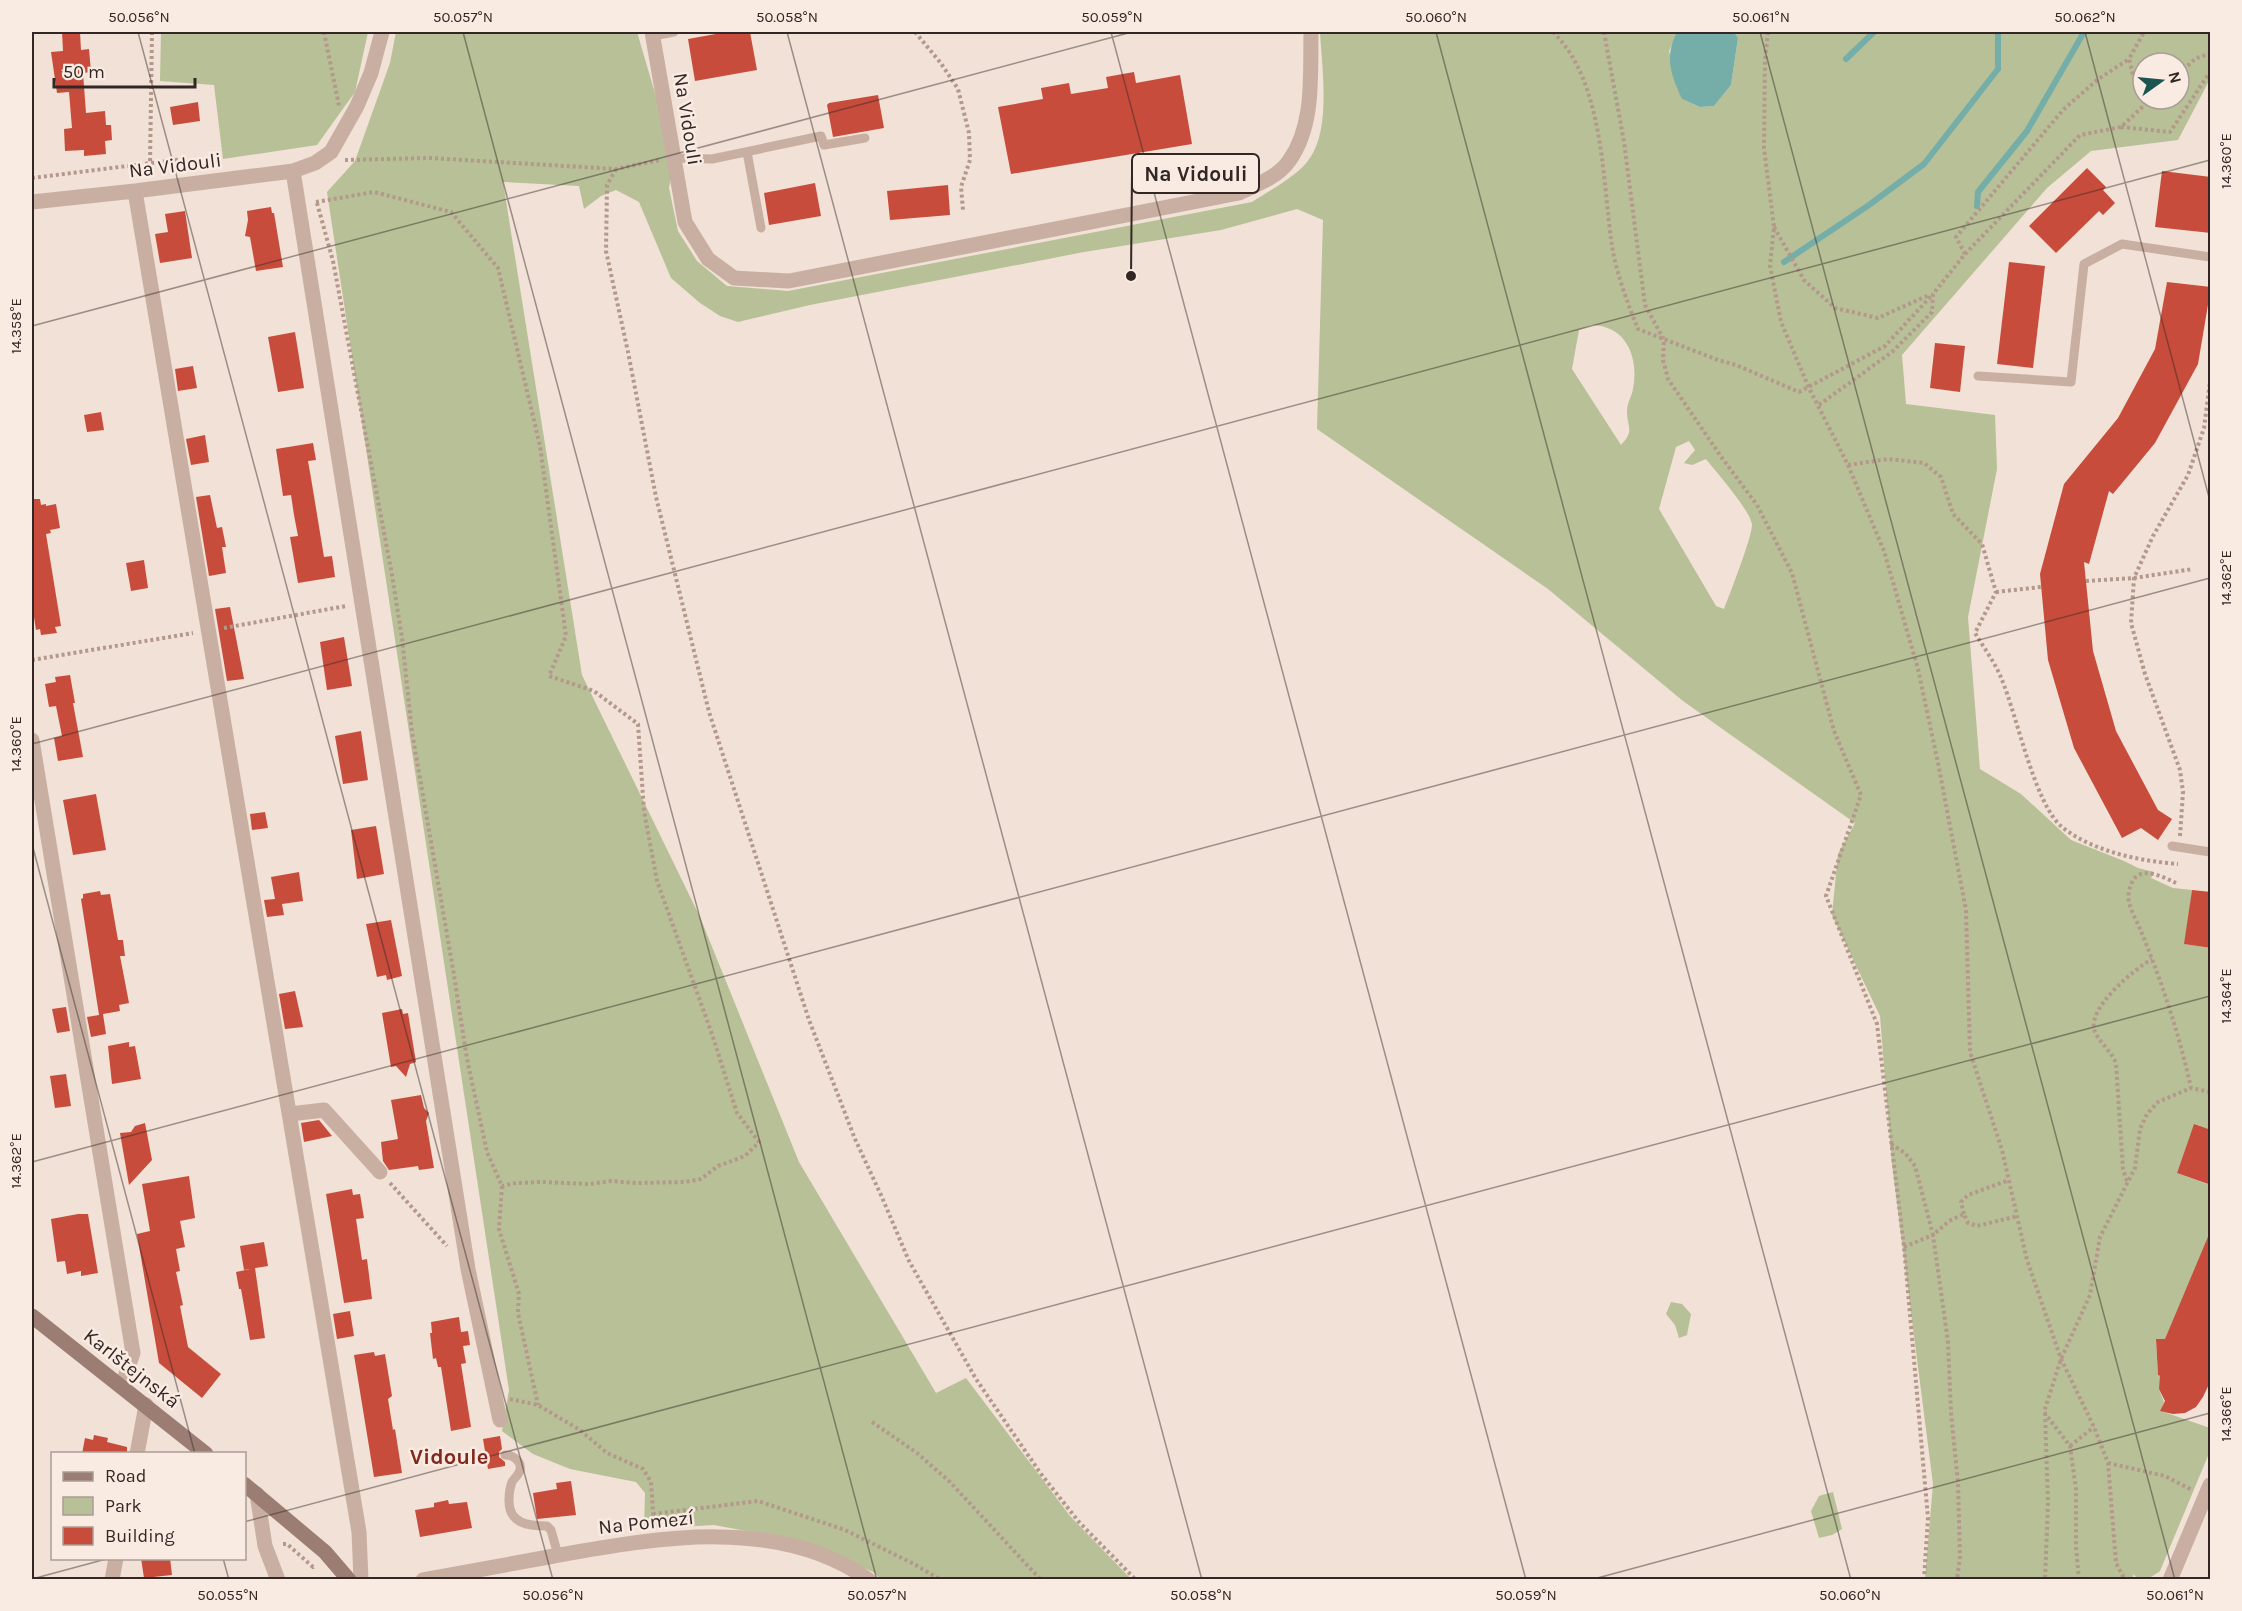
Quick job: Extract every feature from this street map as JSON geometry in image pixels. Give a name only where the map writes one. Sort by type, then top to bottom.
[{"type":"street","points":[[331,152],[357,106],[371,73],[382,32]]},
{"type":"street","name":"Na Vidouli","points":[[653,34],[685,222],[708,259],[734,278],[789,281],[1239,193],[1265,182],[1289,162],[1302,135],[1310,102],[1311,32]]},
{"type":"street","name":"Na Vidouli","points":[[32,202],[293,171],[315,163],[331,152]]},
{"type":"street","points":[[293,171],[468,1269],[500,1420]]},
{"type":"street","points":[[135,191],[359,1532],[361,1580]]},
{"type":"street","points":[[32,740],[38,812],[132,1353],[122,1386]]},
{"type":"street","points":[[290,1114],[324,1110],[380,1172]]},
{"type":"street","name":"Karlštejnská","points":[[32,1316],[205,1452]]},
{"type":"street","points":[[137,1452],[146,1405]]},
{"type":"street","points":[[2170,1580],[2211,1485]]},
{"type":"street","points":[[251,1489],[265,1545],[278,1580]]},
{"type":"street","points":[[251,1489],[325,1552],[350,1580]]},
{"type":"street","name":"Na Pomezí","points":[[423,1580],[655,1539],[710,1536],[754,1539],[798,1548],[855,1569],[869,1580]]},
{"type":"street","points":[[112,1580],[116,1560]]},
{"type":"lane","points":[[653,34],[674,32]]},
{"type":"lane","points":[[674,158],[712,159],[821,136],[824,145],[865,138]]},
{"type":"lane","points":[[747,152],[761,228]]},
{"type":"lane","points":[[1978,376],[2071,382],[2084,264],[2122,244],[2211,257]]},
{"type":"lane","points":[[2172,846],[2211,852]]},
{"type":"lane","points":[[505,1455],[509,1454],[516,1458],[520,1464],[520,1472],[512,1482],[509,1494],[510,1512],[514,1518],[528,1526],[547,1526],[551,1530],[558,1555]]},
{"type":"path","points":[[152,32],[150,163],[154,189]]},
{"type":"path","points":[[324,32],[337,97],[346,126]]},
{"type":"path","points":[[915,32],[940,62],[960,98],[969,133],[970,159],[961,187],[963,210]]},
{"type":"path","points":[[1553,32],[1571,55],[1585,82],[1600,149],[1613,249],[1638,329],[1718,360],[1736,364],[1799,392],[1885,346],[1933,294],[1965,254],[2080,135],[2121,127],[2170,132],[2211,72]]},
{"type":"path","points":[[1605,32],[1624,142],[1645,305],[1664,340],[1663,360],[1668,379],[1757,505],[1792,573],[1834,731],[1861,795],[1826,896],[1877,1024],[1904,1247],[1928,1518],[1924,1580]]},
{"type":"path","points":[[1768,32],[1765,60],[1764,148],[1774,226],[1770,266],[1781,322],[1809,388],[1848,465],[1884,551],[1920,681],[1966,910],[1970,1052],[2002,1150],[2028,1260],[2061,1359],[2094,1427],[2108,1463],[2116,1563],[2125,1580]]},
{"type":"path","points":[[1965,254],[1956,237],[2063,110],[2097,80],[2129,59],[2144,32]]},
{"type":"path","points":[[2191,63],[2196,58],[2211,54]]},
{"type":"path","points":[[2129,59],[2131,67]]},
{"type":"path","points":[[2121,127],[2135,111]]},
{"type":"path","points":[[331,152],[338,161],[368,158],[430,158],[616,169],[674,158]]},
{"type":"path","points":[[32,178],[183,159],[187,184]]},
{"type":"path","points":[[616,169],[608,184],[606,251],[631,364],[656,497],[709,712],[809,1020],[855,1139],[909,1261],[976,1378],[1041,1474],[1079,1522],[1136,1580]]},
{"type":"path","points":[[316,202],[374,192],[451,212],[498,268],[540,446],[566,636],[549,676],[594,691],[638,724],[644,811],[657,880],[737,1113],[759,1142],[744,1156],[718,1166],[701,1179],[686,1182],[611,1181],[590,1184],[543,1182],[502,1186]]},
{"type":"path","points":[[310,194],[316,202],[333,261],[392,575],[402,638],[412,732],[467,1059],[486,1152],[502,1186],[499,1229],[519,1294],[518,1313],[538,1405]]},
{"type":"path","points":[[1774,226],[1804,280],[1835,308],[1878,318],[1933,294]]},
{"type":"path","points":[[1819,405],[1892,352],[1932,312],[1933,294]]},
{"type":"path","points":[[2180,838],[2183,792],[2180,770],[2145,674],[2131,623],[2134,578],[2153,536],[2188,475],[2204,428],[2211,382]]},
{"type":"path","points":[[1848,465],[1888,459],[1924,463],[1941,477],[1953,514],[1982,544],[1996,592],[1975,633],[2002,680],[2047,807],[2061,826],[2093,844],[2131,857],[2178,864]]},
{"type":"path","points":[[2086,581],[2134,578],[2193,569]]},
{"type":"path","points":[[1996,592],[2041,586]]},
{"type":"path","points":[[2176,883],[2152,872],[2145,873],[2137,876],[2128,893],[2180,1039],[2191,1088]]},
{"type":"path","points":[[2127,1182],[2122,1169],[2116,1063],[2095,1032],[2094,1025],[2096,1016],[2122,981],[2152,958]]},
{"type":"path","points":[[2045,1580],[2048,1503],[2044,1412],[2061,1359],[2090,1294],[2100,1237],[2135,1167],[2140,1129],[2147,1114],[2158,1102],[2191,1088],[2211,1092]]},
{"type":"path","points":[[1890,1143],[1905,1153],[1915,1166],[1933,1235],[1948,1342],[1951,1413],[1958,1483],[1960,1557],[1957,1580]]},
{"type":"path","points":[[380,1172],[468,1269]]},
{"type":"path","points":[[2009,1180],[1968,1195],[1961,1202],[1968,1223],[1977,1226],[2018,1216]]},
{"type":"path","points":[[1904,1247],[1933,1235],[1949,1221],[1964,1214]]},
{"type":"path","points":[[495,1395],[538,1405],[580,1430],[607,1453],[643,1469],[651,1482],[655,1539]]},
{"type":"path","points":[[2044,1412],[2070,1446],[2076,1489],[2076,1547],[2079,1580]]},
{"type":"path","points":[[872,1422],[917,1453],[950,1482],[1041,1580]]},
{"type":"path","points":[[2070,1446],[2094,1427]]},
{"type":"path","points":[[2108,1463],[2164,1476],[2188,1486]]},
{"type":"path","points":[[653,1514],[758,1502],[845,1530],[914,1564],[940,1580]]},
{"type":"green space","points":[[161,32],[368,32],[355,92],[317,145],[223,159],[214,85],[160,81]]},
{"type":"green space","points":[[396,32],[637,32],[674,158],[669,188],[678,231],[697,261],[727,286],[788,291],[1252,202],[1305,165],[1317,145],[1321,131],[1324,97],[1320,32],[1677,32],[1669,51],[1682,99],[1700,107],[1714,106],[1731,85],[1738,38],[1734,32],[2210,32],[2210,79],[2178,140],[2091,151],[2047,188],[1902,355],[1906,404],[1995,415],[1997,469],[1968,617],[1980,769],[2021,794],[2071,840],[2138,868],[2154,872],[2151,878],[2173,888],[2192,890],[2185,944],[2210,948],[2210,1130],[2194,1125],[2177,1173],[2210,1185],[2210,1251],[2204,1248],[2165,1340],[2156,1340],[2158,1375],[2162,1377],[2159,1389],[2164,1402],[2161,1411],[2210,1428],[2210,1451],[2160,1571],[2143,1579],[2133,1574],[2133,1580],[1925,1579],[1933,1484],[1892,1164],[1880,1016],[1832,915],[1838,854],[1855,823],[1683,701],[1548,589],[1317,429],[1323,220],[1297,209],[1221,230],[1084,252],[810,305],[738,322],[720,316],[700,303],[671,278],[639,202],[616,190],[601,196],[584,209],[579,186],[503,182],[582,675],[700,917],[799,1162],[936,1393],[966,1378],[1070,1516],[1131,1579],[881,1579],[873,1572],[805,1542],[714,1525],[644,1529],[645,1493],[636,1482],[570,1469],[533,1454],[502,1431],[509,1390],[327,192],[355,161],[390,63]],"holes":[[[1592,325],[1614,331],[1622,338],[1632,355],[1634,377],[1627,408],[1629,432],[1621,445],[1572,369],[1579,330]],[[1689,441],[1695,450],[1684,463],[1692,465],[1706,459],[1739,501],[1752,524],[1745,552],[1724,609],[1716,606],[1659,509],[1676,447]]]},
{"type":"green space","points":[[1671,1302],[1682,1304],[1691,1314],[1687,1335],[1679,1338],[1675,1325],[1666,1314]]},
{"type":"green space","points":[[1833,1492],[1842,1529],[1832,1535],[1819,1538],[1811,1511],[1819,1496]]},
{"type":"water","points":[[1677,32],[1734,32],[1738,38],[1731,85],[1714,106],[1700,107],[1682,99],[1670,66],[1671,49]]},
{"type":"building","points":[[62,32],[80,32],[81,50],[89,49],[91,72],[83,73],[86,113],[105,111],[106,125],[111,125],[112,140],[105,141],[106,154],[84,156],[84,150],[65,151],[64,129],[72,128],[69,92],[57,93],[51,52],[63,51]]},
{"type":"building","points":[[727,32],[750,32],[757,70],[695,81],[688,39]]},
{"type":"building","points":[[1134,72],[1136,83],[1180,75],[1192,144],[1011,174],[998,107],[1043,99],[1041,88],[1069,83],[1071,94],[1108,88],[1106,77]]},
{"type":"building","points":[[878,95],[884,128],[833,137],[827,105],[829,103]]},
{"type":"building","points":[[198,102],[200,121],[173,125],[170,107]]},
{"type":"building","points":[[2087,168],[2106,187],[2103,190],[2115,203],[2103,215],[2099,211],[2056,253],[2029,226]]},
{"type":"building","points":[[2162,171],[2211,177],[2211,233],[2155,227]]},
{"type":"building","points":[[815,183],[821,216],[769,225],[764,193]]},
{"type":"building","points":[[948,185],[950,215],[890,220],[887,191]]},
{"type":"building","points":[[271,207],[283,267],[256,271],[250,237],[245,236],[247,211]]},
{"type":"building","points":[[185,211],[192,258],[160,263],[155,234],[168,232],[165,214]]},
{"type":"building","points":[[2009,262],[2045,266],[2033,368],[1997,364]]},
{"type":"building","points":[[2167,282],[2211,287],[2198,364],[2155,443],[2113,494],[2109,491],[2089,564],[2084,562],[2093,651],[2116,731],[2158,810],[2172,819],[2158,840],[2141,828],[2122,838],[2074,748],[2048,660],[2040,574],[2064,484],[2118,418],[2155,349]]},
{"type":"building","points":[[295,332],[304,388],[278,392],[268,337]]},
{"type":"building","points":[[1935,343],[1965,346],[1960,392],[1930,388]]},
{"type":"building","points":[[193,366],[197,388],[178,391],[175,369]]},
{"type":"building","points":[[101,412],[104,430],[87,432],[84,415]]},
{"type":"building","points":[[205,435],[209,462],[191,465],[186,439]]},
{"type":"building","points":[[313,443],[316,460],[308,461],[324,557],[332,556],[335,577],[298,583],[290,537],[298,536],[291,495],[283,496],[276,449]]},
{"type":"building","points":[[210,495],[217,528],[222,527],[226,547],[222,547],[226,573],[209,576],[196,497]]},
{"type":"building","points":[[32,499],[40,499],[41,505],[56,504],[60,528],[50,530],[51,533],[46,534],[61,626],[55,627],[57,633],[41,635],[40,629],[36,630],[32,604]]},
{"type":"building","points":[[144,560],[148,588],[131,591],[126,563]]},
{"type":"building","points":[[230,607],[244,679],[227,681],[215,609]]},
{"type":"building","points":[[344,637],[352,686],[327,690],[320,642]]},
{"type":"building","points":[[70,675],[83,757],[58,761],[54,738],[62,736],[56,706],[49,707],[45,684],[56,682],[55,677]]},
{"type":"building","points":[[361,731],[368,780],[343,784],[335,736]]},
{"type":"building","points":[[96,794],[106,850],[73,855],[63,800]]},
{"type":"building","points":[[265,812],[268,828],[252,830],[250,814]]},
{"type":"building","points":[[376,826],[384,874],[357,879],[351,830]]},
{"type":"building","points":[[299,872],[303,901],[282,904],[284,915],[267,917],[264,900],[275,899],[271,877]]},
{"type":"building","points":[[2192,890],[2211,892],[2211,948],[2184,944]]},
{"type":"building","points":[[100,891],[101,895],[110,894],[118,940],[123,940],[125,956],[120,956],[129,1003],[119,1005],[120,1011],[103,1014],[106,1034],[91,1037],[87,1017],[99,1015],[81,899],[83,894]]},
{"type":"building","points":[[391,920],[402,976],[387,980],[386,975],[377,977],[366,924]]},
{"type":"building","points":[[295,991],[303,1027],[285,1029],[279,994]]},
{"type":"building","points":[[66,1007],[70,1031],[57,1033],[52,1009]]},
{"type":"building","points":[[402,1009],[403,1014],[408,1013],[416,1062],[410,1064],[406,1077],[396,1066],[391,1067],[382,1013]]},
{"type":"building","points":[[129,1042],[129,1047],[135,1046],[141,1079],[112,1084],[108,1046]]},
{"type":"building","points":[[66,1074],[71,1106],[55,1108],[50,1076]]},
{"type":"building","points":[[421,1095],[424,1108],[429,1113],[426,1121],[434,1168],[419,1170],[418,1166],[389,1170],[383,1161],[381,1142],[398,1139],[391,1100]]},
{"type":"building","points":[[319,1120],[332,1136],[304,1142],[301,1123]]},
{"type":"building","points":[[145,1123],[152,1160],[129,1185],[120,1133],[131,1132],[135,1126]]},
{"type":"building","points":[[2194,1124],[2211,1130],[2211,1185],[2177,1173]]},
{"type":"building","points":[[189,1176],[195,1218],[180,1221],[185,1247],[176,1249],[180,1271],[176,1272],[183,1305],[180,1306],[188,1347],[221,1374],[202,1398],[159,1363],[137,1234],[150,1231],[142,1184]]},
{"type":"building","points":[[352,1189],[353,1195],[360,1194],[364,1218],[356,1219],[362,1260],[367,1259],[372,1299],[344,1303],[326,1194]]},
{"type":"building","points":[[88,1214],[98,1273],[81,1276],[81,1271],[67,1274],[65,1261],[57,1262],[51,1219]]},
{"type":"building","points":[[2210,1232],[2211,1380],[2196,1407],[2185,1413],[2173,1414],[2160,1411],[2165,1401],[2159,1389],[2156,1339],[2165,1339]]},
{"type":"building","points":[[264,1242],[268,1266],[244,1270],[240,1246]]},
{"type":"building","points":[[255,1268],[265,1338],[250,1340],[236,1272]]},
{"type":"building","points":[[350,1311],[354,1336],[337,1339],[333,1314]]},
{"type":"building","points":[[459,1317],[461,1332],[468,1331],[470,1345],[463,1346],[466,1363],[461,1364],[471,1427],[451,1431],[441,1367],[438,1367],[436,1358],[433,1359],[430,1333],[432,1333],[431,1322]]},
{"type":"building","points":[[374,1352],[375,1356],[385,1354],[392,1396],[388,1399],[402,1473],[374,1477],[354,1355]]},
{"type":"building","points":[[94,1435],[108,1438],[107,1442],[127,1447],[127,1452],[82,1452],[85,1438],[93,1440]]},
{"type":"building","points":[[500,1436],[502,1449],[499,1457],[505,1462],[505,1466],[488,1469],[483,1439]]},
{"type":"building","points":[[571,1481],[576,1515],[537,1519],[533,1493],[557,1489],[556,1483]]},
{"type":"building","points":[[448,1500],[449,1504],[467,1502],[472,1528],[420,1537],[415,1510],[434,1507],[434,1503]]},
{"type":"building","points":[[141,1560],[170,1560],[172,1575],[144,1578]]},
{"type":"waterway","points":[[1846,59],[1874,32]]},
{"type":"waterway","points":[[1784,262],[1869,205],[1924,164],[1998,69],[1998,32]]},
{"type":"waterway","points":[[1977,206],[1978,192],[2027,131],[2084,32]]},
{"type":"place","name":"Na Vidouli","points":[[1131,276]]},
{"type":"district","name":"Vidoule","points":[[449,1456]]}]
